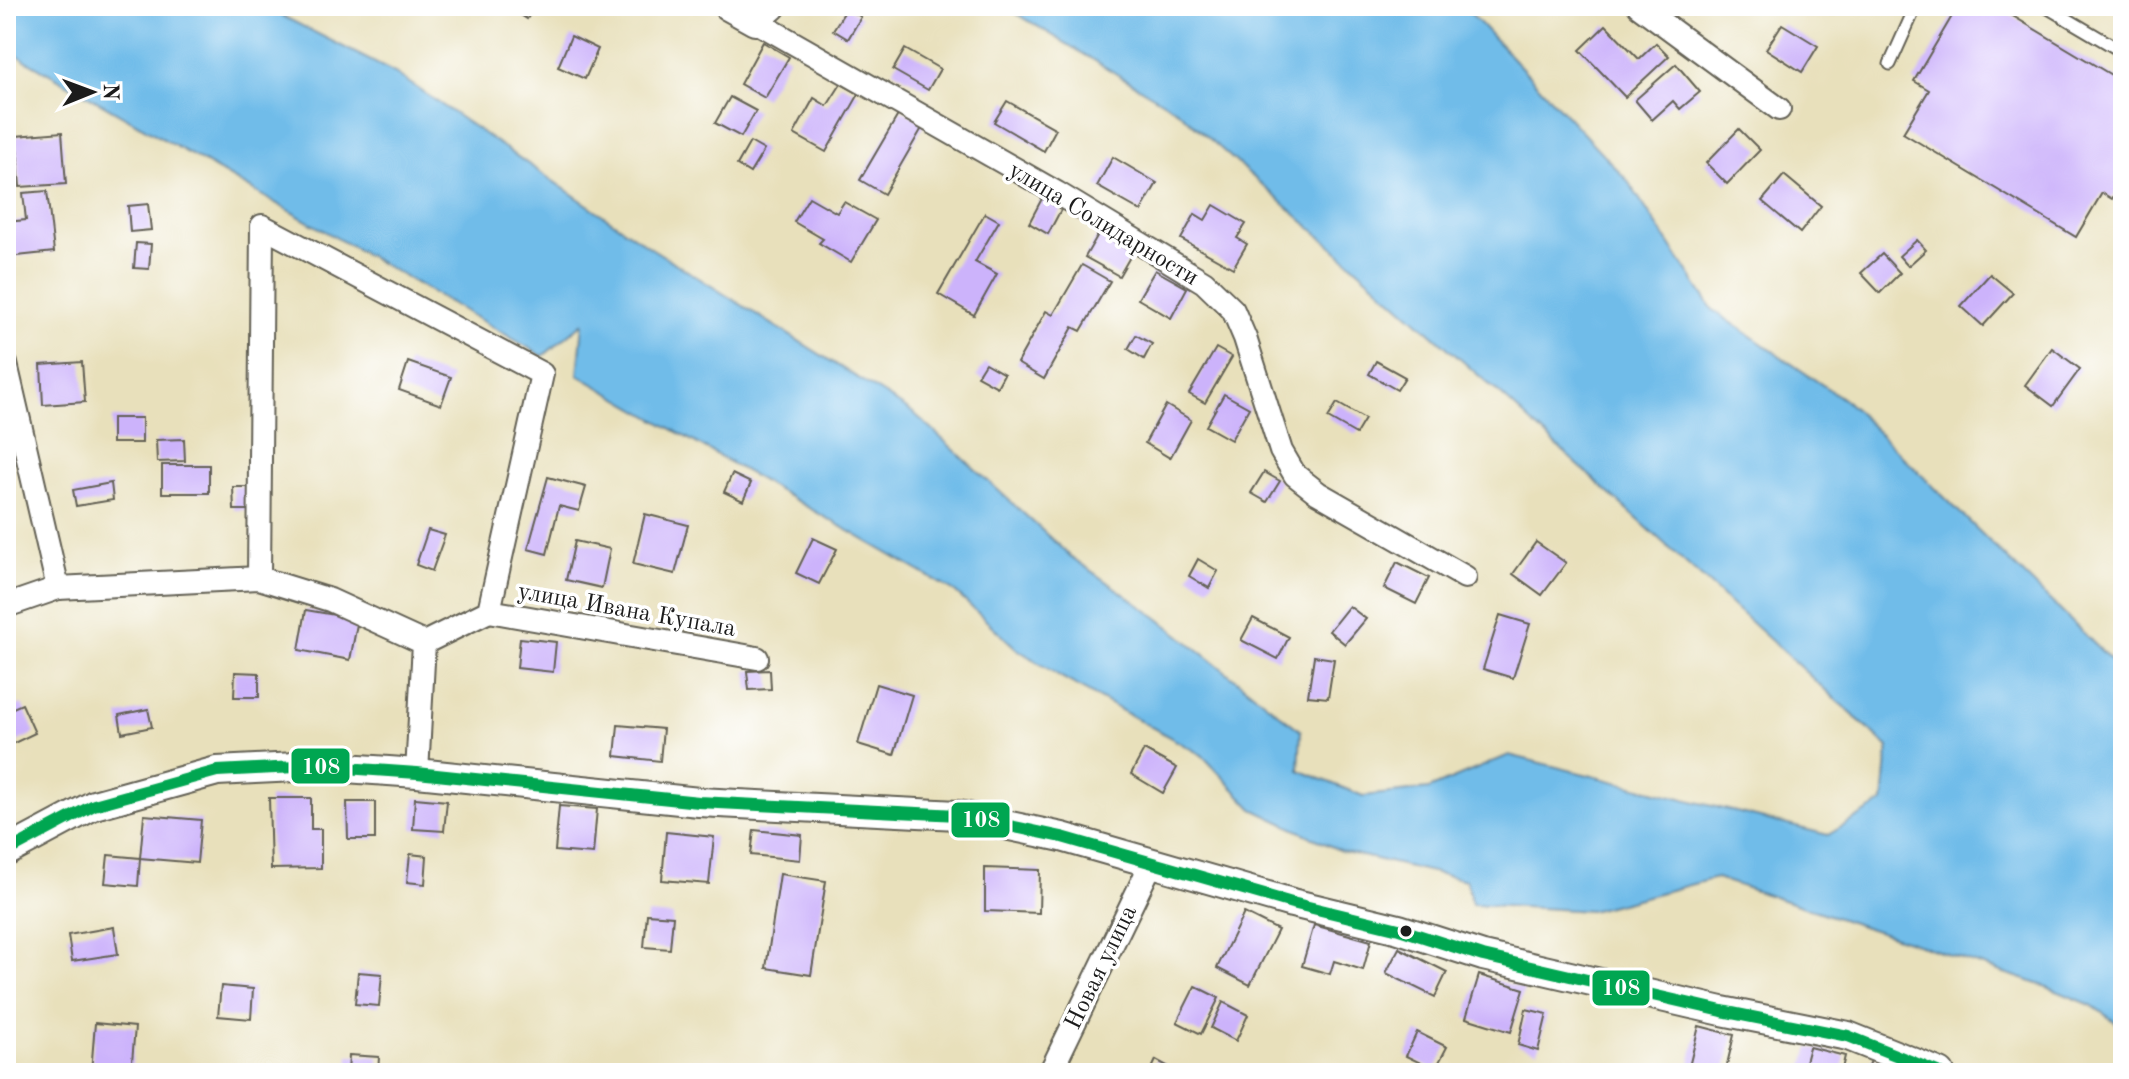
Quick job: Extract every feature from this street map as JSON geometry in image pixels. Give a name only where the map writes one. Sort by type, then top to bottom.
[{"type":"street","name":"улица Солидарности","points":[[728,6],[763,14],[1204,282],[1233,310],[1281,451],[1295,475],[1318,493],[1465,577]]},
{"type":"street","points":[[1639,6],[1779,109]]},
{"type":"street","points":[[259,578],[262,226],[542,374],[489,611],[424,643]]},
{"type":"street","points":[[6,364],[58,588]]},
{"type":"street","points":[[6,606],[58,588],[259,578],[330,600],[424,643]]},
{"type":"street","name":"улица Ивана Купала","points":[[489,611],[757,658]]},
{"type":"street","points":[[417,773],[424,643]]},
{"type":"street","points":[[6,852],[94,805],[217,771],[317,766],[417,773],[699,802],[958,815],[1062,837],[1292,903],[1399,929],[1483,956],[1722,1011],[1848,1036],[1940,1073]]},
{"type":"street","name":"Новая улица","points":[[1050,1073],[1152,862]]},
{"type":"lane","points":[[1890,64],[1916,6]]},
{"type":"lane","points":[[2045,6],[2123,52]]},
{"type":"water","points":[[6,6],[263,6],[395,73],[651,248],[915,414],[1070,556],[1158,618],[1301,731],[1299,770],[1363,796],[1429,789],[1509,755],[1828,835],[1883,802],[1888,747],[1500,394],[1178,111],[1004,6],[1464,6],[1627,180],[1713,310],[1846,401],[2123,672],[2123,1027],[2091,1005],[2047,987],[1716,878],[1590,911],[1472,904],[1466,880],[1341,851],[1253,809],[1202,755],[1061,677],[1017,649],[955,592],[578,375],[583,323],[543,356],[6,49]]},
{"type":"building","points":[[507,6],[535,6],[527,19]]},
{"type":"building","points":[[1958,6],[1996,6],[2123,82],[2123,181],[2112,199],[2102,193],[2076,237],[1903,133],[1929,90],[1914,81]]},
{"type":"building","points":[[847,8],[861,17],[848,39],[833,30]]},
{"type":"building","points":[[1782,24],[1818,46],[1802,72],[1766,49]]},
{"type":"building","points":[[1606,25],[1639,59],[1656,43],[1669,56],[1625,97],[1580,50]]},
{"type":"building","points":[[571,36],[598,49],[585,79],[558,67]]},
{"type":"building","points":[[763,42],[789,57],[765,98],[740,84]]},
{"type":"building","points":[[905,49],[940,69],[928,90],[893,70]]},
{"type":"building","points":[[1676,64],[1700,92],[1680,109],[1673,101],[1652,120],[1635,100]]},
{"type":"building","points":[[841,84],[859,94],[826,152],[794,134],[814,98],[827,106]]},
{"type":"building","points":[[730,97],[756,111],[741,137],[715,123]]},
{"type":"building","points":[[1007,101],[1056,129],[1044,151],[994,122]]},
{"type":"building","points":[[901,110],[925,123],[884,194],[860,180]]},
{"type":"building","points":[[1739,129],[1760,150],[1727,184],[1706,163]]},
{"type":"building","points":[[62,132],[66,184],[20,187],[16,136]]},
{"type":"building","points":[[750,142],[764,150],[750,173],[737,165]]},
{"type":"building","points":[[1113,157],[1157,183],[1141,211],[1097,186]]},
{"type":"building","points":[[1784,175],[1821,206],[1800,233],[1762,201]]},
{"type":"building","points":[[47,191],[54,252],[8,257],[6,222],[26,220],[23,193]]},
{"type":"building","points":[[1045,193],[1064,204],[1048,234],[1029,223]]},
{"type":"building","points":[[809,197],[837,213],[844,202],[876,220],[851,262],[819,243],[823,239],[794,222]]},
{"type":"building","points":[[148,204],[151,230],[130,232],[128,206]]},
{"type":"building","points":[[1214,205],[1246,224],[1237,238],[1247,244],[1233,268],[1181,239],[1195,214],[1205,220]]},
{"type":"building","points":[[985,213],[999,221],[975,262],[997,274],[974,315],[938,294]]},
{"type":"building","points":[[1100,231],[1134,250],[1119,276],[1085,257]]},
{"type":"building","points":[[1917,240],[1926,250],[1908,266],[1899,256]]},
{"type":"building","points":[[136,243],[151,244],[149,269],[134,268]]},
{"type":"building","points":[[1882,254],[1900,273],[1880,293],[1861,273]]},
{"type":"building","points":[[1082,265],[1110,281],[1081,331],[1073,327],[1044,379],[1017,363],[1046,311],[1053,315]]},
{"type":"building","points":[[1155,270],[1187,288],[1171,318],[1138,299]]},
{"type":"building","points":[[1990,274],[2013,293],[1983,326],[1961,306]]},
{"type":"building","points":[[1136,335],[1152,344],[1144,359],[1128,349]]},
{"type":"building","points":[[1216,348],[1232,357],[1205,403],[1189,394]]},
{"type":"building","points":[[2052,348],[2080,369],[2053,406],[2025,385]]},
{"type":"building","points":[[1376,361],[1405,377],[1397,390],[1369,374]]},
{"type":"building","points":[[82,362],[85,402],[43,405],[41,365]]},
{"type":"building","points":[[408,362],[451,377],[441,405],[399,390]]},
{"type":"building","points":[[985,363],[1004,374],[997,387],[977,376]]},
{"type":"building","points":[[1224,394],[1249,408],[1231,440],[1206,426]]},
{"type":"building","points":[[1337,403],[1365,419],[1356,434],[1328,418]]},
{"type":"building","points":[[1166,405],[1191,420],[1170,458],[1145,443]]},
{"type":"building","points":[[112,418],[142,418],[142,443],[112,443]]},
{"type":"building","points":[[18,437],[23,458],[6,462],[6,439]]},
{"type":"building","points":[[184,439],[185,461],[157,462],[156,440]]},
{"type":"building","points":[[162,465],[209,465],[209,493],[162,493]]},
{"type":"building","points":[[1264,472],[1280,481],[1267,502],[1251,493]]},
{"type":"building","points":[[732,474],[751,483],[743,501],[724,492]]},
{"type":"building","points":[[548,477],[586,487],[579,511],[559,506],[547,554],[528,549]]},
{"type":"building","points":[[111,483],[113,500],[76,506],[73,490]]},
{"type":"building","points":[[233,487],[252,487],[252,510],[234,510]]},
{"type":"building","points":[[645,514],[688,525],[675,574],[633,564]]},
{"type":"building","points":[[428,530],[445,535],[432,571],[416,565]]},
{"type":"building","points":[[813,538],[837,549],[819,584],[796,573]]},
{"type":"building","points":[[575,541],[610,549],[602,588],[566,580]]},
{"type":"building","points":[[1536,542],[1566,563],[1542,595],[1513,574]]},
{"type":"building","points":[[1198,559],[1218,571],[1209,588],[1189,576]]},
{"type":"building","points":[[1397,562],[1429,578],[1416,604],[1384,588]]},
{"type":"building","points":[[1349,606],[1366,619],[1345,644],[1329,631]]},
{"type":"building","points":[[306,610],[358,619],[350,660],[299,650]]},
{"type":"building","points":[[1500,615],[1530,624],[1513,678],[1483,669]]},
{"type":"building","points":[[1253,618],[1289,637],[1278,659],[1241,640]]},
{"type":"building","points":[[520,638],[556,642],[553,672],[517,668]]},
{"type":"building","points":[[1314,656],[1334,659],[1328,698],[1308,696]]},
{"type":"building","points":[[770,670],[771,689],[749,690],[747,671]]},
{"type":"building","points":[[235,672],[259,673],[259,697],[234,697]]},
{"type":"building","points":[[876,684],[912,695],[894,755],[858,744]]},
{"type":"building","points":[[22,704],[35,733],[6,747],[6,711]]},
{"type":"building","points":[[148,709],[152,727],[122,733],[119,715]]},
{"type":"building","points":[[618,725],[663,729],[660,761],[615,756]]},
{"type":"building","points":[[1144,750],[1177,768],[1163,793],[1131,774]]},
{"type":"building","points":[[269,798],[311,798],[311,829],[321,829],[321,868],[271,869]]},
{"type":"building","points":[[415,798],[447,801],[444,831],[413,829]]},
{"type":"building","points":[[347,802],[375,802],[375,839],[348,839]]},
{"type":"building","points":[[559,806],[597,809],[593,854],[555,851]]},
{"type":"building","points":[[144,815],[201,820],[197,863],[140,858]]},
{"type":"building","points":[[754,830],[802,835],[800,860],[751,855]]},
{"type":"building","points":[[666,832],[714,837],[709,884],[662,880]]},
{"type":"building","points":[[410,854],[427,856],[425,884],[407,882]]},
{"type":"building","points":[[108,855],[140,858],[138,886],[105,883]]},
{"type":"building","points":[[985,868],[1040,870],[1039,913],[985,911]]},
{"type":"building","points":[[780,874],[826,881],[811,975],[766,968]]},
{"type":"building","points":[[1244,913],[1278,930],[1250,985],[1217,968]]},
{"type":"building","points":[[647,914],[673,916],[670,949],[644,947]]},
{"type":"building","points":[[1314,925],[1371,941],[1363,970],[1334,961],[1330,974],[1302,966]]},
{"type":"building","points":[[114,927],[118,954],[72,961],[68,935]]},
{"type":"building","points":[[1399,948],[1447,972],[1435,997],[1386,973]]},
{"type":"building","points":[[358,972],[382,974],[379,1006],[355,1004]]},
{"type":"building","points":[[1479,975],[1524,989],[1511,1032],[1466,1018]]},
{"type":"building","points":[[221,986],[253,989],[251,1019],[218,1016]]},
{"type":"building","points":[[1195,986],[1219,998],[1201,1034],[1177,1022]]},
{"type":"building","points":[[1223,1002],[1248,1015],[1236,1041],[1211,1028]]},
{"type":"building","points":[[1526,1009],[1547,1014],[1538,1051],[1518,1045]]},
{"type":"building","points":[[95,1023],[135,1027],[131,1073],[91,1072]]},
{"type":"building","points":[[1699,1026],[1734,1035],[1725,1073],[1689,1067]]},
{"type":"building","points":[[1417,1032],[1447,1047],[1435,1070],[1406,1056]]},
{"type":"building","points":[[1809,1047],[1845,1056],[1841,1073],[1802,1073]]},
{"type":"building","points":[[349,1055],[379,1057],[378,1073],[348,1073]]},
{"type":"building","points":[[1872,1058],[1902,1070],[1901,1073],[1866,1073]]},
{"type":"building","points":[[1156,1060],[1180,1073],[1150,1073]]},
{"type":"transit line","name":"108","points":[[6,852],[94,805],[217,771],[317,766],[417,773],[699,802],[958,815],[1062,837],[1292,903],[1399,929],[1483,956],[1722,1011],[1848,1036],[1940,1073]]}]
